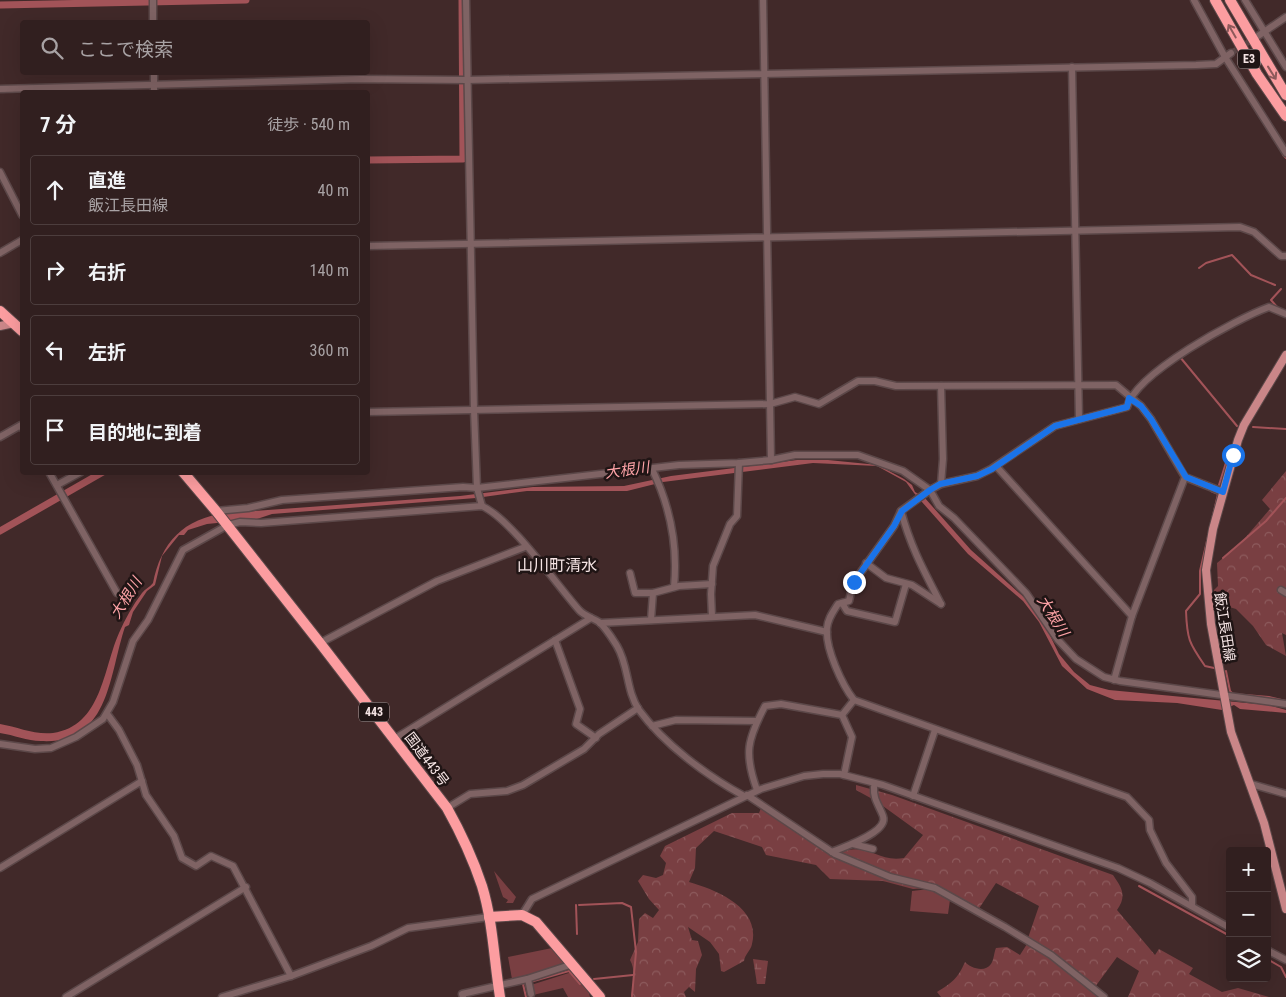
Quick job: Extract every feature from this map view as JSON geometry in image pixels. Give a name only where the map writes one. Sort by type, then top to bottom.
[{"type":"highway","name":"E3","points":[[1215,0],[1257,74],[1286,116]]},
{"type":"highway","name":"E3","points":[[1230,0],[1286,95]]},
{"type":"highway","points":[[0,311],[20,329]]},
{"type":"highway","name":"国道443号","points":[[186,475],[228,525],[447,808],[475,866],[489,917]]},
{"type":"highway","points":[[489,917],[522,915],[544,929],[597,996]]},
{"type":"highway","name":"443","points":[[489,917],[500,997]]},
{"type":"main road","points":[[0,326],[14,323]]},
{"type":"main road","name":"飯江長田線","points":[[1286,354],[1244,426],[1233,455],[1213,529],[1206,576],[1211,624],[1234,746],[1251,784],[1264,824],[1286,909]]},
{"type":"street","points":[[153,0],[153,20]]},
{"type":"street","points":[[763,0],[771,460]]},
{"type":"street","points":[[1194,0],[1225,57],[1286,153]]},
{"type":"street","points":[[1245,0],[1261,35],[1286,67]]},
{"type":"street","points":[[466,2],[474,410],[478,489],[482,505]]},
{"type":"street","points":[[1261,35],[1286,17]]},
{"type":"street","points":[[0,89],[154,89],[360,79],[468,80],[1216,64],[1232,53]]},
{"type":"street","points":[[1072,67],[1079,418]]},
{"type":"street","points":[[154,75],[154,89]]},
{"type":"street","points":[[0,172],[20,211]]},
{"type":"street","points":[[370,246],[1074,230],[1246,228],[1254,232],[1281,256],[1286,256]]},
{"type":"street","points":[[0,253],[20,241]]},
{"type":"street","points":[[1192,906],[1192,896],[1166,863],[1150,830],[1149,820],[1127,797],[854,700],[837,670],[827,632],[830,617],[838,604],[849,601],[854,582],[894,526],[902,511],[930,490],[940,484],[977,476],[996,466],[1055,426],[1079,418],[1127,407],[1129,398],[1178,355],[1250,314],[1268,307],[1286,314]]},
{"type":"street","points":[[370,412],[770,404],[795,397],[819,404],[858,381],[875,381],[896,386],[1116,386],[1141,406],[1186,477],[1223,492]]},
{"type":"street","points":[[940,484],[942,459],[941,386]]},
{"type":"street","points":[[0,437],[20,426]]},
{"type":"street","points":[[216,511],[248,508],[282,500],[464,487],[478,489],[522,481],[652,469],[679,464],[739,464],[771,460],[795,454],[858,455],[903,471],[930,490],[940,506],[960,524],[1026,593],[1058,640],[1076,659],[1094,672],[1114,680],[1224,698],[1286,704]]},
{"type":"street","points":[[712,616],[713,566],[730,524],[737,516],[739,464]]},
{"type":"street","points":[[996,466],[1132,616]]},
{"type":"street","points":[[652,469],[674,530],[677,559],[674,587]]},
{"type":"street","points":[[51,475],[117,593]]},
{"type":"street","points":[[57,485],[75,475]]},
{"type":"street","points":[[1114,680],[1132,616],[1186,477]]},
{"type":"street","points":[[0,744],[35,749],[51,748],[76,737],[108,715],[133,641],[148,620],[179,556],[183,550],[193,543],[228,525],[240,522],[261,523],[482,505],[491,510],[525,546],[581,612],[600,623],[618,648],[626,670],[629,688],[638,708],[652,726],[676,750],[727,787],[746,795],[832,852],[856,864],[890,877],[935,888],[1051,955],[1104,997]]},
{"type":"street","points":[[866,563],[886,578],[906,584],[941,604],[909,541],[902,511]]},
{"type":"street","points":[[320,643],[437,581],[525,546]]},
{"type":"street","points":[[630,573],[635,593],[652,593],[674,587],[712,584]]},
{"type":"street","points":[[842,603],[847,611],[895,622],[906,584]]},
{"type":"street","points":[[651,620],[652,593]]},
{"type":"street","points":[[600,623],[712,616],[768,617],[827,632]]},
{"type":"street","points":[[399,736],[591,618]]},
{"type":"street","points":[[555,640],[580,710],[576,724],[596,738]]},
{"type":"street","points":[[842,715],[854,700]]},
{"type":"street","points":[[757,790],[748,755],[757,721],[765,706],[770,704],[842,715]]},
{"type":"street","points":[[447,808],[470,794],[507,791],[550,772],[638,708]]},
{"type":"street","points":[[108,715],[119,730],[142,781],[146,795],[174,836],[182,858],[196,866],[211,856],[233,866],[246,887],[291,976]]},
{"type":"street","points":[[842,715],[852,737],[844,775]]},
{"type":"street","points":[[652,726],[676,720],[757,721]]},
{"type":"street","points":[[913,796],[935,730]]},
{"type":"street","points":[[522,915],[532,899],[757,790],[804,776],[844,775],[862,778],[1118,868],[1150,883],[1226,926]]},
{"type":"street","points":[[0,868],[142,781]]},
{"type":"street","points":[[1251,784],[1286,794]]},
{"type":"street","points":[[832,852],[870,835],[880,828],[884,822],[875,802],[874,787]]},
{"type":"street","points":[[853,844],[874,851],[870,835]]},
{"type":"street","points":[[66,997],[246,887]]},
{"type":"street","points":[[222,997],[291,976],[371,946],[408,928],[489,917]]},
{"type":"street","points":[[1271,952],[1286,960]]},
{"type":"street","points":[[462,997],[462,994],[528,979],[573,964]]},
{"type":"street","points":[[528,979],[531,994]]},
{"type":"green space","points":[[1286,471],[1286,635],[1282,633],[1286,656],[1266,645],[1253,626],[1236,609],[1216,603],[1214,590],[1218,586],[1217,563],[1239,545],[1270,509],[1262,500]]},
{"type":"green space","points":[[856,785],[892,795],[1113,875],[1119,884],[1123,896],[1117,910],[1155,955],[1159,949],[1193,968],[1189,974],[1222,992],[1238,988],[1269,997],[1128,997],[1139,971],[1117,957],[1095,987],[1028,938],[1039,906],[996,883],[978,910],[932,884],[900,878],[838,853],[858,849],[887,858],[904,858],[923,835],[876,801],[856,790]]},
{"type":"green space","points":[[761,808],[844,861],[874,874],[928,888],[913,889],[883,881],[830,879],[816,865],[766,855],[762,847],[714,831],[696,848],[695,868],[689,882],[712,890],[734,902],[750,920],[753,931],[752,944],[744,961],[724,972],[721,971],[719,954],[710,942],[688,927],[692,940],[698,941],[702,955],[696,969],[695,992],[689,987],[684,992],[686,997],[631,997],[633,973],[630,960],[638,942],[639,919],[645,913],[653,918],[659,910],[649,899],[638,881],[643,875],[656,878],[663,875],[666,863],[660,856],[665,846],[732,813],[759,813]]},
{"type":"green space","points":[[494,871],[516,897],[513,903],[506,903],[508,900],[503,897]]},
{"type":"green space","points":[[929,889],[950,900],[948,914],[910,911],[912,891]]},
{"type":"green space","points":[[1027,944],[1056,961],[1100,997],[941,997],[937,992],[954,980],[965,962],[974,968],[985,968],[992,962],[996,948],[1007,947],[1020,955]]},
{"type":"green space","points":[[552,948],[566,964],[512,979],[508,957]]},
{"type":"green space","points":[[753,959],[768,961],[765,984],[757,984]]},
{"type":"green space","points":[[572,972],[589,993],[590,997],[568,997],[563,988],[533,995],[531,985]]},
{"type":"shaded area","name":"大根川","points":[[797,460],[828,460],[878,465],[912,485],[915,492],[924,497],[971,550],[1027,600],[1044,623],[1059,654],[1074,672],[1090,685],[1109,690],[1268,705],[1286,710],[1286,713],[1240,709],[1234,705],[1222,710],[1177,703],[1115,700],[1087,689],[1062,666],[1039,622],[1023,601],[968,554],[906,482],[877,466],[813,463],[663,482],[627,491],[527,491],[476,498],[272,514],[257,519],[207,524],[188,530],[184,535],[179,535],[162,556],[168,545],[186,527],[198,520],[227,513],[460,496],[533,487],[624,486],[671,476]]},
{"type":"shaded area","name":"大根川","points":[[162,556],[155,585],[147,591],[133,612],[129,625],[125,627],[110,685],[94,719],[81,731],[64,739],[36,741],[0,733],[0,724],[33,732],[53,733],[69,728],[82,719],[91,708],[98,694],[119,633],[132,607],[142,593],[153,583]]},
{"type":"waterway","points":[[0,5],[246,0]]},
{"type":"waterway","points":[[370,160],[463,159],[462,0]]},
{"type":"waterway","points":[[1283,155],[1286,158]]},
{"type":"waterway","points":[[1199,268],[1206,263],[1232,255],[1251,275],[1275,285]]},
{"type":"waterway","points":[[1277,307],[1271,300],[1281,289]]},
{"type":"waterway","points":[[1180,357],[1237,426]]},
{"type":"waterway","points":[[1253,427],[1286,429]]},
{"type":"waterway","points":[[1219,485],[1229,453]]},
{"type":"waterway","points":[[0,531],[98,475]]},
{"type":"waterway","points":[[1211,491],[1218,494],[1200,571],[1200,594],[1186,611],[1188,635],[1192,646],[1205,666],[1214,668]]},
{"type":"waterway","points":[[1223,558],[1266,521],[1286,498]]},
{"type":"waterway","points":[[1226,671],[1230,691],[1233,694],[1269,697],[1286,701]]},
{"type":"waterway","points":[[1139,886],[1226,934]]},
{"type":"waterway","points":[[579,905],[622,903],[631,907],[636,952],[632,996]]},
{"type":"waterway","points":[[576,905],[577,934]]},
{"type":"waterway","points":[[1271,961],[1281,967],[1286,977]]},
{"type":"waterway","points":[[530,982],[569,971],[580,984]]},
{"type":"waterway","points":[[594,979],[633,975]]},
{"type":"waterway","points":[[526,983],[523,984],[526,997]]},
{"type":"tunnel","points":[[1231,53],[1255,38]]},
{"type":"district","name":"山川町清水","points":[[557,565]]},
{"type":"route","points":[[854,582],[885,536],[894,526],[902,511],[930,490],[940,484],[977,476],[992,469],[1055,426],[1079,418],[1127,407],[1129,398],[1141,406],[1151,419],[1180,470],[1186,477],[1223,492],[1233,455]]}]
